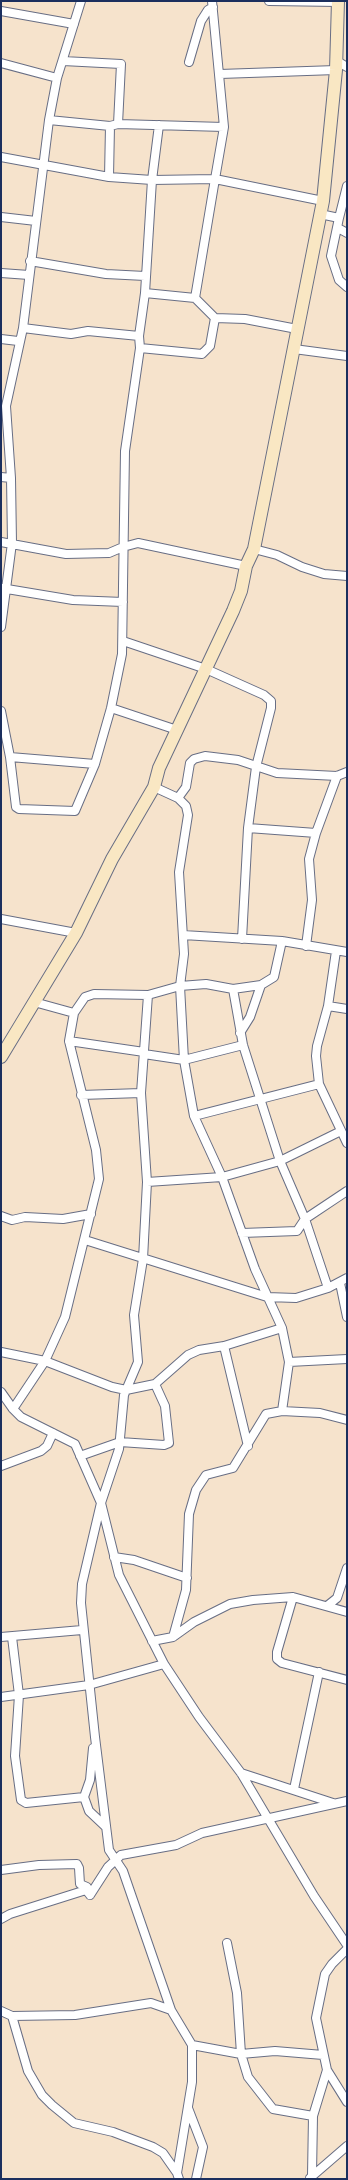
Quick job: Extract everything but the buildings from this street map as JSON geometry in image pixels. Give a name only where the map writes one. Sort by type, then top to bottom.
[{"type":"street","points":[[1,627],[4,589],[12,543],[11,478],[6,406],[18,341],[22,328],[49,120],[57,78],[82,1]]},
{"type":"street","points":[[1,1057],[76,933],[112,859],[154,787],[159,768],[233,611],[246,566],[254,548],[323,201],[340,66],[338,2],[269,1]]},
{"type":"street","points":[[189,62],[201,21],[213,4]]},
{"type":"street","points":[[195,298],[224,127],[213,4]]},
{"type":"street","points":[[1,11],[74,24]]},
{"type":"street","points":[[63,61],[121,64],[118,124]]},
{"type":"street","points":[[1,63],[57,78]]},
{"type":"street","points":[[220,74],[340,66]]},
{"type":"street","points":[[49,120],[110,126],[118,124],[159,124],[224,127]]},
{"type":"street","points":[[1,711],[10,757],[15,805],[19,809],[75,811],[95,764],[112,708],[123,641],[122,547],[125,451],[140,348],[139,336],[145,293],[152,180],[159,124]]},
{"type":"street","points":[[109,177],[110,126]]},
{"type":"street","points":[[1,157],[109,177],[152,180],[215,179],[323,201]]},
{"type":"street","points":[[347,186],[331,256],[339,280],[347,287]]},
{"type":"street","points":[[320,214],[339,218]]},
{"type":"street","points":[[1,217],[36,220]]},
{"type":"street","points":[[338,228],[347,233]]},
{"type":"street","points":[[30,261],[106,274],[145,276]]},
{"type":"street","points":[[1,273],[29,275]]},
{"type":"street","points":[[145,293],[195,298],[215,318],[245,319],[297,329]]},
{"type":"street","points":[[140,348],[202,354],[210,346],[215,318]]},
{"type":"street","points":[[22,328],[71,334],[88,332],[139,336]]},
{"type":"street","points":[[1,339],[18,341]]},
{"type":"street","points":[[294,349],[347,356]]},
{"type":"street","points":[[1,477],[11,478]]},
{"type":"street","points":[[1,542],[66,554],[109,553],[134,543],[246,566]]},
{"type":"street","points":[[254,548],[324,574],[347,576]]},
{"type":"street","points":[[4,589],[73,600],[123,602]]},
{"type":"street","points":[[123,641],[206,669],[264,694],[271,701],[271,708],[256,767],[248,828],[242,939]]},
{"type":"street","points":[[112,708],[177,730]]},
{"type":"street","points":[[10,757],[95,764]]},
{"type":"street","points":[[178,798],[186,787],[190,763],[199,757],[231,759],[277,773],[344,774],[316,833],[309,859],[312,900],[306,946]]},
{"type":"street","points":[[154,787],[178,798],[186,806],[188,815],[179,872],[184,961],[180,986],[184,1060],[194,1116],[222,1177],[267,1297],[282,1328],[289,1362],[282,1410]]},
{"type":"street","points":[[248,828],[316,833]]},
{"type":"street","points":[[1,921],[76,933]]},
{"type":"street","points":[[183,935],[282,941],[347,952]]},
{"type":"street","points":[[13,1409],[45,1361],[69,1305],[98,1179],[97,1155],[81,1095],[69,1041],[74,1013],[85,997],[94,994],[148,995],[180,986],[206,984],[233,989],[261,985],[274,977],[282,941]]},
{"type":"street","points":[[336,951],[328,1006],[316,1051],[319,1084],[347,1143]]},
{"type":"street","points":[[240,1033],[250,1017],[261,985]]},
{"type":"street","points":[[233,989],[243,1044],[280,1161],[305,1219],[328,1288]]},
{"type":"street","points":[[148,995],[140,1093],[147,1182],[143,1259],[134,1316],[138,1362],[137,1368],[126,1390],[120,1442],[101,1503],[82,1584],[82,1630],[109,1850],[123,1871],[171,2010],[192,2045],[193,2072],[178,2176]]},
{"type":"street","points":[[34,1002],[74,1013]]},
{"type":"street","points":[[328,1006],[347,1009]]},
{"type":"street","points":[[69,1041],[184,1060],[243,1044]]},
{"type":"street","points":[[194,1116],[319,1084]]},
{"type":"street","points":[[81,1095],[140,1093]]},
{"type":"street","points":[[147,1182],[222,1177],[280,1161],[341,1131]]},
{"type":"street","points":[[242,1233],[297,1231],[305,1219],[347,1191]]},
{"type":"street","points":[[1,1216],[12,1220],[25,1217],[63,1219],[91,1214]]},
{"type":"street","points":[[85,1240],[267,1297],[296,1298],[328,1288],[344,1281],[347,1317]]},
{"type":"street","points":[[1,1352],[45,1361],[112,1387],[126,1390],[154,1384],[188,1355],[199,1350],[224,1346],[282,1328]]},
{"type":"street","points":[[224,1346],[248,1446]]},
{"type":"street","points":[[289,1362],[347,1359]]},
{"type":"street","points":[[80,1456],[120,1442],[164,1445],[169,1443],[165,1406],[154,1384]]},
{"type":"street","points":[[1,1392],[13,1409],[21,1417],[75,1444],[101,1503],[119,1575],[164,1664],[203,1724],[241,1773],[269,1817],[314,1896],[347,1945]]},
{"type":"street","points":[[173,1637],[182,1608],[187,1578],[189,1514],[196,1490],[206,1475],[233,1468],[248,1446],[266,1414],[282,1410],[320,1413],[347,1420]]},
{"type":"street","points":[[1,1466],[41,1451],[47,1446],[53,1433]]},
{"type":"street","points":[[114,1557],[134,1560],[187,1578]]},
{"type":"street","points":[[327,1606],[337,1598],[347,1568]]},
{"type":"street","points":[[152,1641],[173,1637],[194,1622],[230,1604],[268,1598],[293,1597],[347,1612]]},
{"type":"street","points":[[293,1597],[277,1652],[277,1659],[282,1663],[347,1680]]},
{"type":"street","points":[[1,1637],[82,1630]]},
{"type":"street","points":[[12,1637],[18,1694],[15,1756],[22,1802],[28,1803],[84,1797]]},
{"type":"street","points":[[1,1697],[89,1685],[164,1664]]},
{"type":"street","points":[[294,1789],[319,1672]]},
{"type":"street","points":[[95,1737],[90,1780],[84,1797],[89,1811],[106,1828]]},
{"type":"street","points":[[241,1773],[294,1789],[333,1803]]},
{"type":"street","points":[[90,1895],[114,1859],[125,1854],[176,1845],[197,1834],[347,1801]]},
{"type":"street","points":[[1,1870],[39,1865],[77,1864],[79,1868],[80,1884],[87,1887],[90,1895]]},
{"type":"street","points":[[1,1919],[10,1914],[86,1890],[90,1895]]},
{"type":"street","points":[[228,1943],[238,1993],[241,2054],[248,2077],[273,2109],[313,2116]]},
{"type":"street","points":[[347,1949],[332,1964],[323,1980],[316,2018],[322,2055],[328,2070],[347,2102]]},
{"type":"street","points":[[1,2011],[12,2016],[75,2015],[108,2011],[147,2002],[171,2010]]},
{"type":"street","points":[[12,2016],[28,2071],[42,2095],[52,2105],[74,2123],[113,2132],[153,2147],[163,2154],[178,2176]]},
{"type":"street","points":[[192,2045],[241,2054],[275,2050],[322,2055]]},
{"type":"street","points":[[310,2177],[313,2116],[328,2070]]},
{"type":"street","points":[[188,2107],[203,2147],[196,2179]]},
{"type":"street","points":[[310,2177],[347,2146]]}]
